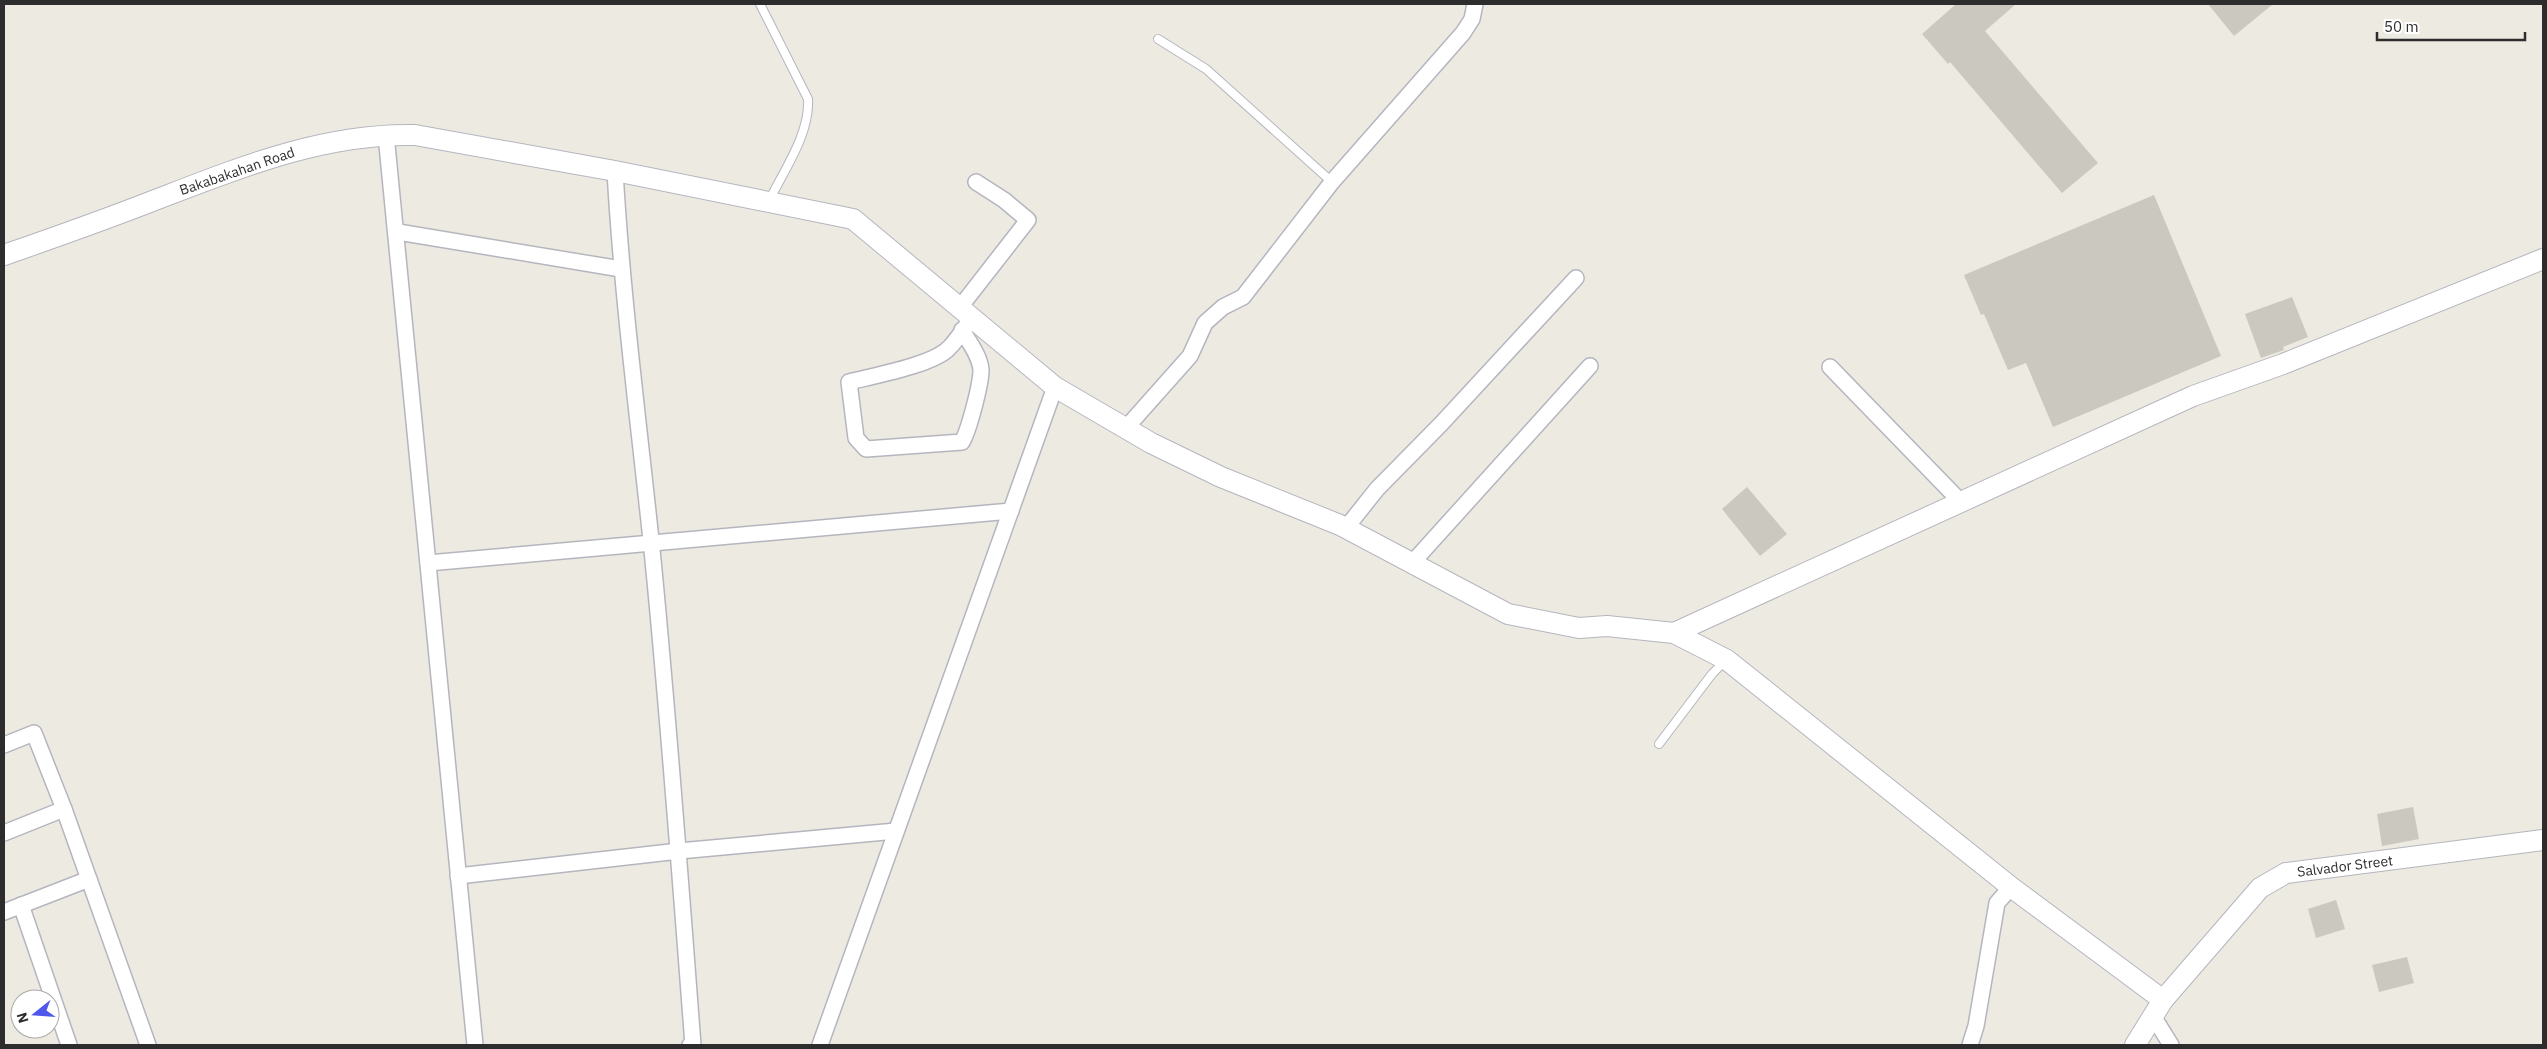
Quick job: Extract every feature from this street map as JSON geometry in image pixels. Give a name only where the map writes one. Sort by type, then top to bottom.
[{"type":"street","points":[[1126,428],[1190,356],[1205,323],[1223,308],[1243,297],[1332,182],[1463,33],[1472,19],[1475,4]]},
{"type":"street","name":"Bakabakahan Road","points":[[4,255],[281,153],[336,140],[386,135],[415,136],[566,164],[615,171],[853,218],[965,318],[1055,387],[1150,443],[1221,477],[1346,528],[1508,614],[1578,628],[1607,626],[1674,633]]},
{"type":"street","points":[[386,135],[398,232],[475,1045]]},
{"type":"street","points":[[615,171],[621,269],[651,542],[678,851],[692,1045]]},
{"type":"street","points":[[965,318],[981,370],[967,433],[962,442],[866,449],[856,438],[849,382],[924,362],[948,350],[965,318],[1028,220],[1004,200],[976,182]]},
{"type":"street","points":[[398,232],[621,269]]},
{"type":"street","points":[[1674,633],[1960,500],[2193,396],[2282,364],[2543,259]]},
{"type":"street","points":[[1346,528],[1377,489],[1442,424],[1576,278]]},
{"type":"street","points":[[1413,562],[1590,366]]},
{"type":"street","points":[[1830,367],[1960,500]]},
{"type":"street","points":[[820,1045],[1055,387]]},
{"type":"street","points":[[428,563],[1011,510]]},
{"type":"street","points":[[1674,633],[1727,660],[2011,887],[2158,1008],[2171,1045]]},
{"type":"street","points":[[4,745],[34,733],[64,809],[148,1045]]},
{"type":"street","points":[[4,833],[64,809]]},
{"type":"street","points":[[458,876],[678,851],[896,832]]},
{"type":"street","name":"Salvador Street","points":[[2135,1045],[2158,1008],[2260,888],[2286,873],[2543,840]]},
{"type":"street","points":[[4,910],[89,879]]},
{"type":"street","points":[[1970,1045],[1976,1026],[1997,903],[2011,887]]},
{"type":"street","points":[[22,905],[69,1045]]},
{"type":"lane","points":[[760,4],[808,98],[808,112],[802,131],[768,202]]},
{"type":"lane","points":[[1158,39],[1206,69],[1332,182]]},
{"type":"lane","points":[[1659,744],[1712,674],[1727,660]]},
{"type":"building","points":[[1956,4],[2016,4],[1985,31],[2098,163],[2062,193],[1950,62],[1948,64],[1922,34]]},
{"type":"building","points":[[2208,4],[2273,4],[2234,36]]},
{"type":"building","points":[[2154,195],[2221,356],[2053,427],[2026,363],[2008,370],[1984,314],[1981,315],[1964,275]]},
{"type":"building","points":[[2292,297],[2308,337],[2283,347],[2284,350],[2261,358],[2245,314]]},
{"type":"building","points":[[1747,487],[1787,534],[1760,556],[1722,509]]},
{"type":"building","points":[[2413,807],[2419,839],[2382,846],[2377,814]]},
{"type":"building","points":[[2336,900],[2345,929],[2316,938],[2308,909]]},
{"type":"building","points":[[2407,957],[2414,983],[2379,992],[2372,965]]}]
